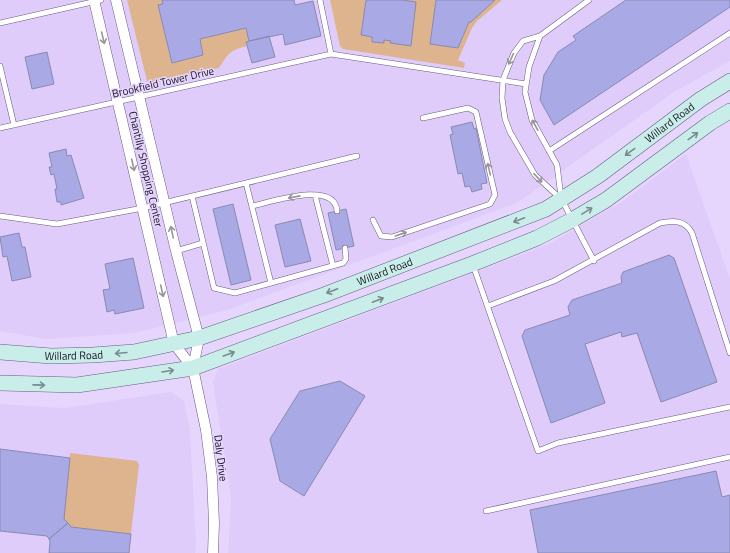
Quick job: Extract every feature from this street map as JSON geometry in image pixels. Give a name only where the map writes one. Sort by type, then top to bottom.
[{"type":"main road","name":"Willard Road","points":[[0,352],[51,356],[134,352],[199,338],[324,294],[488,233],[525,218],[562,200],[598,176],[701,99],[730,81]]},
{"type":"main road","points":[[0,383],[77,385],[193,368],[472,264],[537,238],[606,200],[710,123],[730,111]]},
{"type":"street","name":"Chantilly Shopping Center","points":[[96,0],[174,344]]},
{"type":"street","name":"Chantilly Shopping Center","points":[[116,0],[176,251],[199,338]]},
{"type":"street","name":"Daly Drive","points":[[199,338],[193,368],[206,430],[212,477],[214,523],[213,553]]},
{"type":"street","name":"Daly Drive","points":[[174,344],[193,368]]},
{"type":"lane","points":[[0,23],[96,0]]},
{"type":"lane","points":[[320,0],[331,54]]},
{"type":"lane","points":[[562,200],[535,176],[510,132],[503,109],[503,80],[514,53],[523,41],[540,36],[590,0]]},
{"type":"lane","points":[[549,151],[730,33]]},
{"type":"lane","points":[[540,36],[528,67],[525,92],[532,120],[557,165],[562,200],[594,260]]},
{"type":"lane","name":"Brookfield Tower Drive","points":[[0,128],[331,54],[526,84]]},
{"type":"lane","points":[[0,66],[14,125]]},
{"type":"lane","points":[[372,220],[381,236],[392,237],[490,204],[495,195],[476,112],[468,108],[423,118]]},
{"type":"lane","points":[[0,216],[57,224],[143,208],[357,156]]},
{"type":"lane","points":[[246,183],[271,283]]},
{"type":"lane","points":[[252,206],[298,195],[323,195],[332,198],[336,205],[337,211]]},
{"type":"lane","points":[[315,195],[333,266]]},
{"type":"lane","points":[[192,196],[214,288],[235,293],[333,266],[342,263],[346,259],[345,248]]},
{"type":"lane","points":[[488,306],[554,281],[660,223],[676,221],[689,227],[730,353]]},
{"type":"lane","points":[[176,251],[203,243]]},
{"type":"lane","points":[[472,264],[538,451],[558,443],[730,407]]},
{"type":"lane","points":[[486,511],[730,457]]},
{"type":"shaded area","points":[[0,0],[730,0],[730,61],[674,92],[517,203],[227,310],[134,333],[46,339],[0,331]]},
{"type":"shaded area","points":[[127,0],[162,0],[163,4],[159,5],[172,63],[203,55],[200,39],[246,28],[249,41],[246,42],[247,46],[230,53],[219,68],[152,83],[147,81]]},
{"type":"shaded area","points":[[330,0],[502,0],[477,21],[472,28],[458,60],[465,63],[464,68],[343,49],[340,46]]},
{"type":"shaded area","points":[[686,154],[730,279],[730,553],[228,553],[231,499],[213,382],[218,369],[547,245],[623,201]]},
{"type":"shaded area","points":[[171,392],[184,401],[190,430],[196,544],[195,553],[0,553],[0,404],[65,408]]},
{"type":"shaded area","points":[[70,453],[137,461],[139,465],[131,534],[71,527],[64,519]]},
{"type":"building","points":[[162,0],[294,0],[295,5],[313,1],[321,36],[285,45],[283,34],[249,41],[246,28],[200,39],[203,55],[172,63],[158,5],[163,4]]},
{"type":"building","points":[[366,0],[403,0],[416,2],[411,46],[390,43],[391,41],[384,40],[384,43],[372,42],[372,37],[361,35]]},
{"type":"building","points":[[436,0],[495,0],[471,22],[469,22],[458,48],[430,44]]},
{"type":"building","points":[[626,0],[730,0],[730,7],[554,125],[540,100],[544,75],[558,52],[576,40],[573,36]]},
{"type":"building","points":[[269,36],[275,57],[252,63],[246,42]]},
{"type":"building","points":[[47,52],[54,84],[32,89],[25,57]]},
{"type":"building","points":[[472,122],[474,129],[476,128],[487,183],[481,184],[482,189],[472,192],[470,186],[465,187],[462,173],[458,174],[450,135],[453,134],[451,127]]},
{"type":"building","points":[[66,149],[67,156],[71,155],[84,198],[61,205],[61,202],[57,202],[55,189],[57,189],[54,174],[51,175],[49,167],[52,167],[49,153]]},
{"type":"building","points":[[233,204],[251,280],[231,285],[213,209]]},
{"type":"building","points":[[346,209],[354,246],[336,250],[328,213]]},
{"type":"building","points":[[300,219],[311,261],[285,267],[275,225]]},
{"type":"building","points":[[19,233],[22,247],[25,247],[31,277],[12,281],[7,256],[3,257],[0,237]]},
{"type":"building","points":[[669,255],[674,258],[717,382],[661,402],[637,333],[622,337],[621,332],[585,344],[605,403],[551,423],[522,336],[525,330],[570,315],[568,307],[572,300],[622,283],[621,277],[623,272]]},
{"type":"building","points":[[133,258],[144,308],[115,314],[114,310],[107,312],[103,290],[110,289],[105,264]]},
{"type":"building","points":[[340,381],[365,396],[304,496],[280,481],[270,439],[300,391]]},
{"type":"building","points":[[0,449],[70,458],[64,519],[68,523],[49,539],[47,536],[0,531]]},
{"type":"building","points":[[716,471],[722,497],[730,495],[730,553],[538,553],[530,510]]},
{"type":"building","points":[[68,523],[71,527],[131,534],[129,553],[49,553],[49,539]]}]
